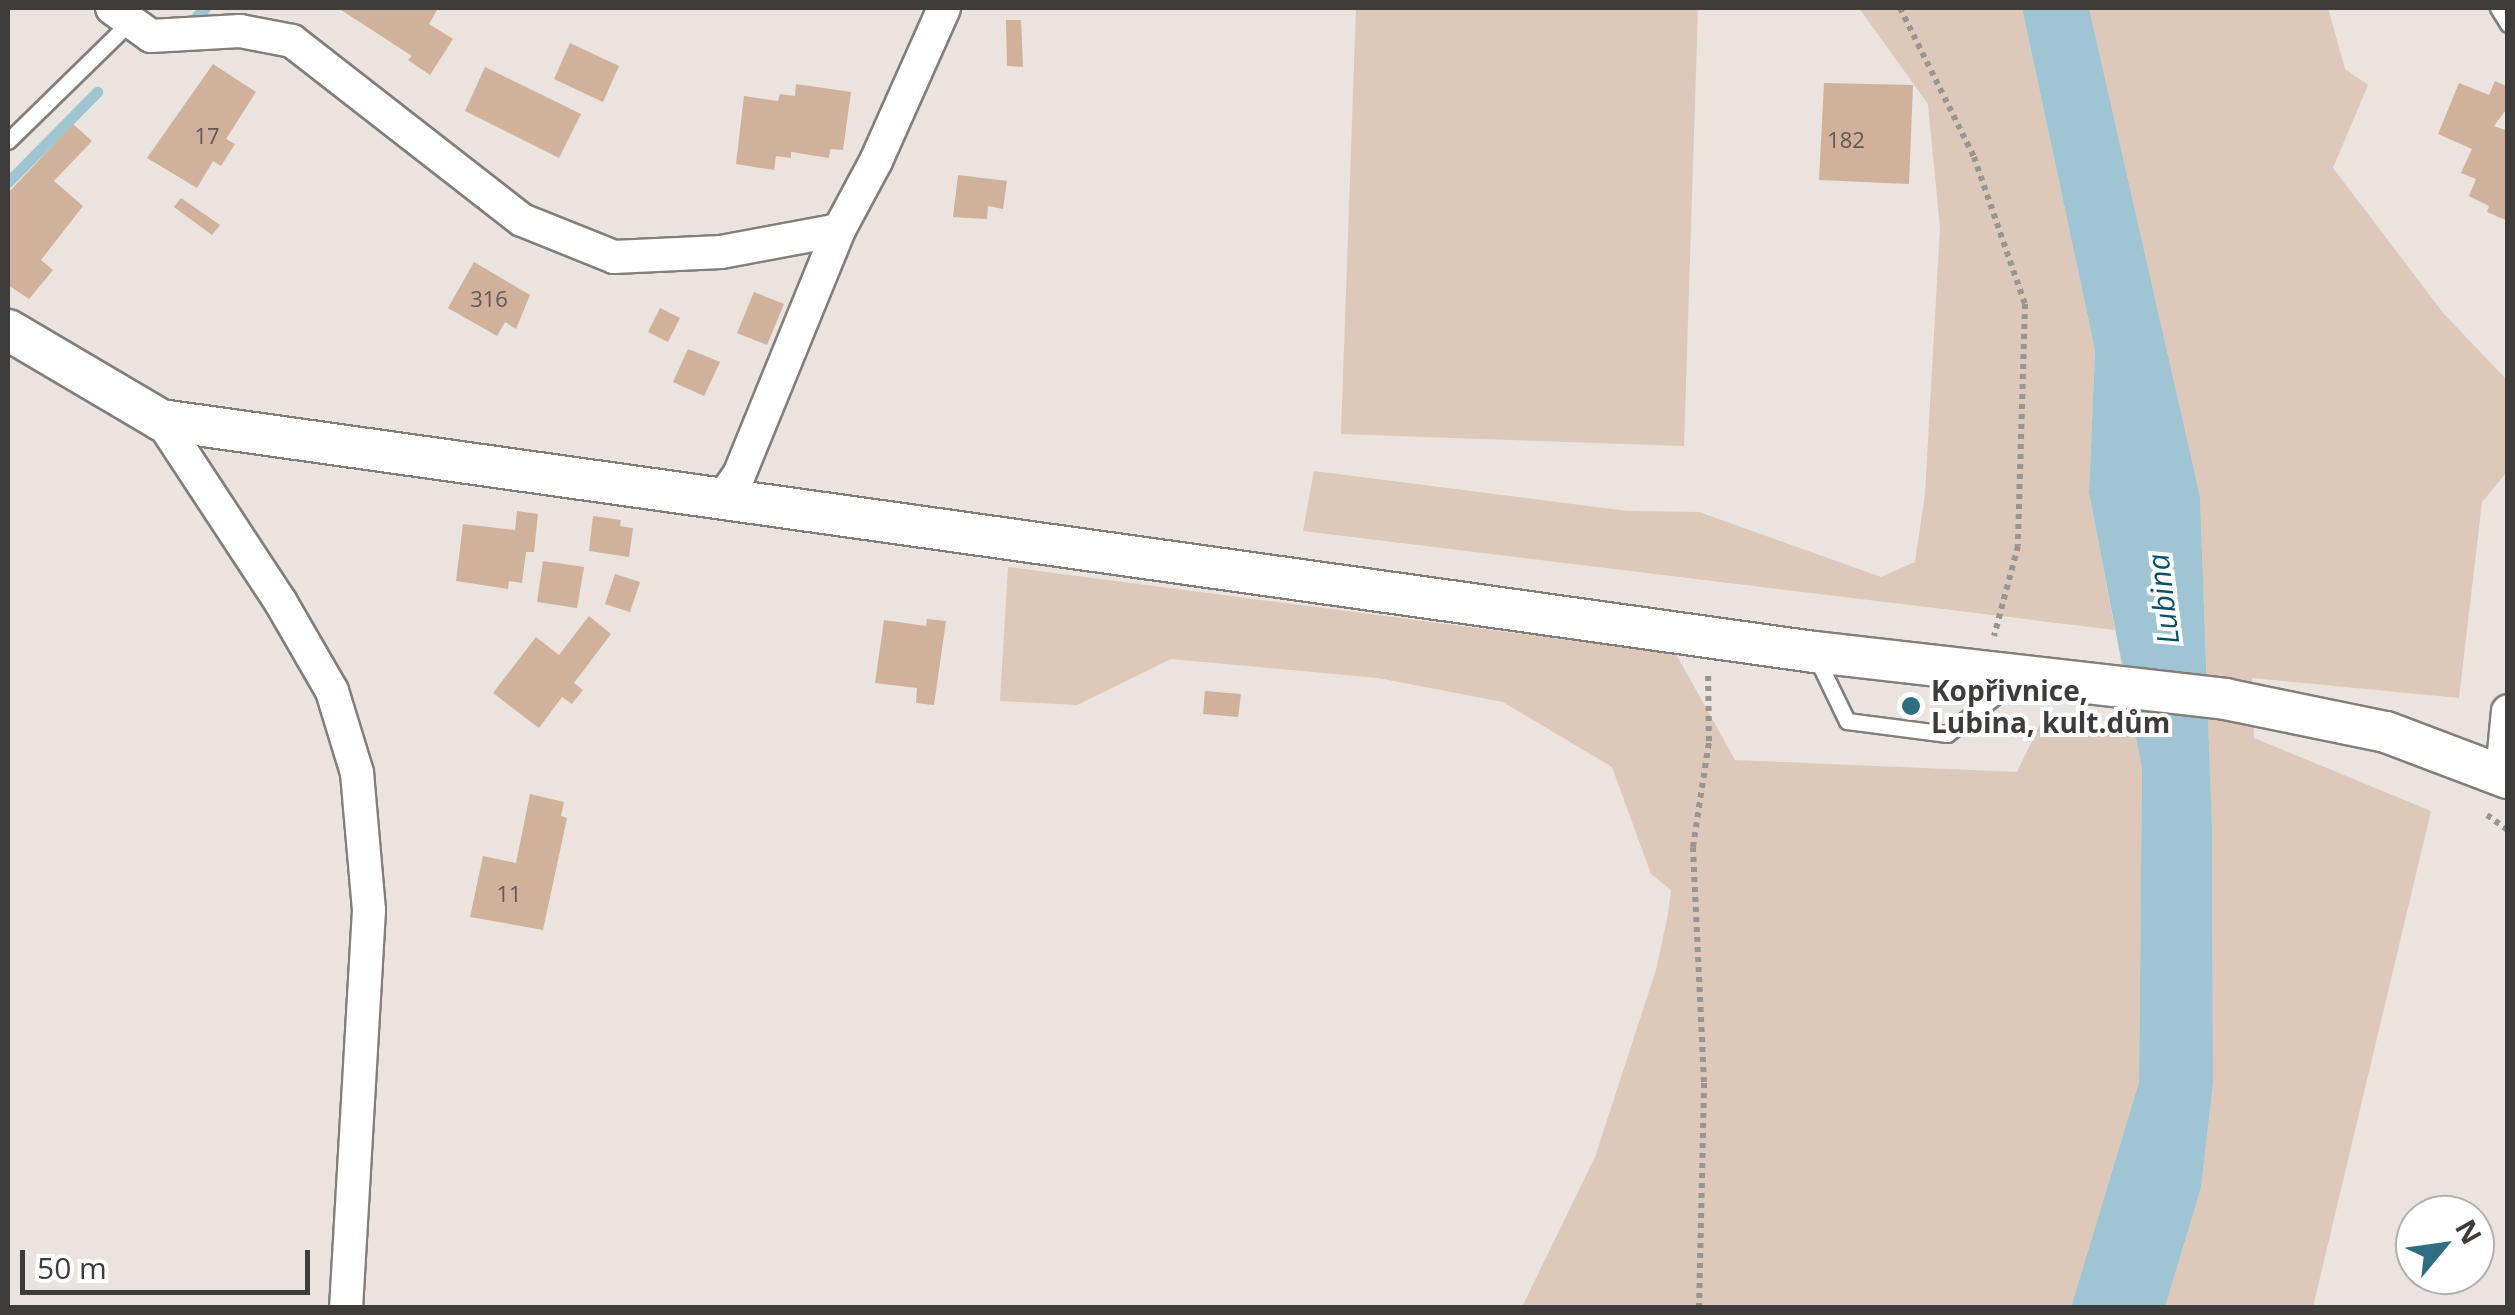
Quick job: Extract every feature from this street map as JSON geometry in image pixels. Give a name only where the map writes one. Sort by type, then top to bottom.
[{"type":"street","points":[[722,499],[738,474],[839,230],[920,68],[944,8]]},
{"type":"street","points":[[120,15],[150,36],[240,31],[292,41],[522,220],[614,257],[721,252],[839,230]]},
{"type":"street","points":[[8,330],[161,420],[1814,652],[2226,699],[2386,732],[2504,775],[2508,711]]},
{"type":"street","points":[[161,420],[316,662],[344,720],[356,773],[370,910],[346,1308]]},
{"type":"lane","points":[[2498,8],[2508,24]]},
{"type":"lane","points":[[8,140],[120,15]]},
{"type":"lane","points":[[1814,652],[1847,720],[1946,734],[2019,678]]},
{"type":"path","points":[[1900,8],[1974,157],[2025,304],[2018,546],[1994,636]]},
{"type":"path","points":[[1699,1308],[1704,1082],[1693,847],[1709,741],[1708,636]]},
{"type":"shaded area","points":[[1356,8],[1698,8],[1684,446],[1341,434]]},
{"type":"shaded area","points":[[1859,8],[2022,8],[2095,350],[2089,493],[2115,630],[1303,531],[1314,471],[1627,511],[1699,512],[1881,577],[1915,562],[1925,494],[1940,228],[1928,104]]},
{"type":"shaded area","points":[[2089,8],[2328,8],[2345,69],[2368,85],[2333,168],[2444,314],[2507,380],[2507,472],[2482,502],[2459,698],[2252,678],[2254,738],[2431,811],[2313,1307],[2165,1307],[2201,1188],[2213,1084],[2212,827],[2200,496]]},
{"type":"shaded area","points":[[1008,567],[1676,654],[1735,760],[2017,772],[2042,720],[2135,728],[2142,768],[2139,1082],[2071,1307],[1522,1307],[1595,1157],[1656,970],[1668,914],[1671,890],[1651,874],[1612,767],[1503,702],[1378,678],[1171,659],[1077,705],[1000,701]]},
{"type":"water","name":"Lubina","points":[[2022,8],[2089,8],[2200,496],[2212,827],[2213,1084],[2201,1188],[2165,1307],[2071,1307],[2139,1082],[2142,768],[2089,493],[2095,350]]},
{"type":"building","points":[[338,8],[434,8],[437,10],[429,24],[453,39],[430,75],[408,60],[412,56]]},
{"type":"building","points":[[1006,20],[1021,20],[1023,67],[1007,66]]},
{"type":"building","points":[[570,43],[619,66],[603,102],[554,79]]},
{"type":"building","points":[[213,64],[256,92],[226,139],[235,144],[221,166],[213,161],[197,188],[147,158]]},
{"type":"building","points":[[485,67],[581,114],[559,158],[465,111]]},
{"type":"building","points":[[2495,81],[2508,87],[2508,107],[2494,126],[2508,131],[2508,221],[2487,212],[2489,206],[2469,196],[2476,179],[2461,173],[2472,149],[2438,134],[2459,83],[2489,95]]},
{"type":"building","points":[[1824,83],[1913,85],[1909,184],[1819,180]]},
{"type":"building","points":[[796,84],[851,92],[843,150],[830,149],[829,158],[791,152],[791,158],[776,156],[774,170],[736,164],[744,96],[778,101],[780,94],[795,96]]},
{"type":"building","points":[[73,124],[92,141],[54,181],[83,206],[41,260],[53,270],[29,299],[8,285],[8,193]]},
{"type":"building","points":[[958,175],[1007,181],[1003,209],[988,206],[987,219],[953,217]]},
{"type":"building","points":[[181,198],[220,225],[212,235],[174,207]]},
{"type":"building","points":[[474,262],[530,295],[516,329],[505,322],[497,336],[448,308]]},
{"type":"building","points":[[754,292],[784,304],[767,345],[737,333]]},
{"type":"building","points":[[660,308],[680,318],[668,342],[648,332]]},
{"type":"building","points":[[688,349],[720,362],[704,396],[673,382]]},
{"type":"building","points":[[517,511],[538,514],[534,552],[526,552],[522,583],[509,581],[508,589],[456,581],[463,524],[515,530]]},
{"type":"building","points":[[593,516],[621,520],[620,526],[633,528],[629,557],[589,551]]},
{"type":"building","points":[[543,561],[584,567],[577,608],[537,602]]},
{"type":"building","points":[[615,574],[640,582],[630,612],[605,604]]},
{"type":"building","points":[[589,616],[611,634],[574,683],[583,690],[572,704],[562,697],[539,728],[493,693],[536,637],[559,655]]},
{"type":"building","points":[[927,619],[946,621],[934,705],[916,703],[917,688],[875,683],[884,620],[926,626]]},
{"type":"building","points":[[1205,691],[1241,694],[1238,717],[1203,714]]},
{"type":"building","points":[[530,794],[564,802],[561,816],[567,818],[543,930],[470,917],[483,856],[516,863]]},
{"type":"waterway","points":[[197,16],[205,8]]},
{"type":"waterway","points":[[8,182],[97,92]]},
{"type":"place","name":"Kopřivnice, Lubina, kult.dům","points":[[1911,706]]}]
